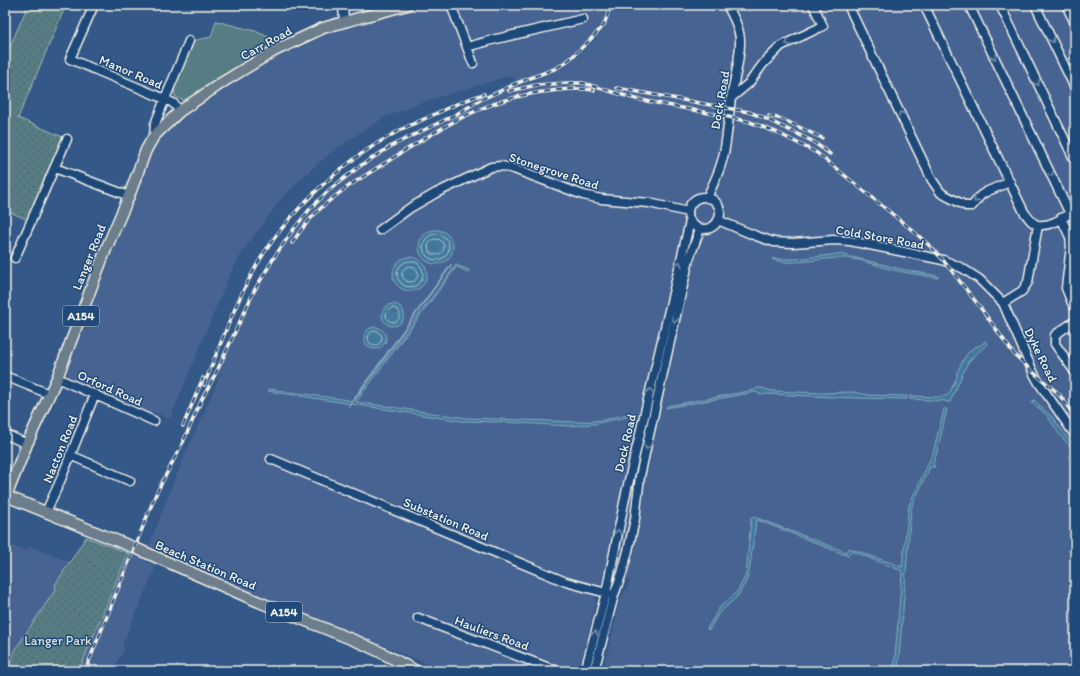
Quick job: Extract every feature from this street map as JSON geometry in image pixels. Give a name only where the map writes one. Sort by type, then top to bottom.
[{"type":"main road","name":"Carr Road","points":[[154,136],[180,111],[223,82],[274,52],[323,28],[393,6],[407,5]]},
{"type":"main road","name":"Langer Road","points":[[5,497],[57,378],[94,278],[129,196],[146,150],[154,136]]},
{"type":"main road","name":"Beach Station Road","points":[[5,497],[135,548],[259,602],[361,643],[416,671]]},
{"type":"street","name":"Manor Road","points":[[94,5],[70,59],[165,99],[180,111]]},
{"type":"street","points":[[343,5],[344,22]]},
{"type":"street","points":[[452,5],[473,63]]},
{"type":"street","name":"Dock Road","points":[[707,198],[722,161],[731,98],[738,63],[740,40],[734,17],[727,5]]},
{"type":"street","points":[[731,98],[749,83],[763,64],[781,46],[823,26],[813,5]]},
{"type":"street","points":[[848,5],[932,180],[941,194],[966,206],[972,206],[981,195],[1010,182]]},
{"type":"street","points":[[924,5],[1024,212],[1030,220],[1038,225],[1050,224],[1073,212],[969,5]]},
{"type":"street","points":[[1000,5],[1075,161]]},
{"type":"street","points":[[1035,5],[1075,88]]},
{"type":"street","points":[[1066,5],[1075,23]]},
{"type":"street","points":[[467,47],[584,19]]},
{"type":"street","points":[[154,136],[155,124],[189,41]]},
{"type":"street","points":[[15,258],[67,139]]},
{"type":"street","name":"Stonegrove Road","points":[[380,230],[410,208],[436,193],[491,167],[501,166],[514,168],[583,195],[601,199],[649,203],[688,212]]},
{"type":"street","points":[[55,168],[129,196]]},
{"type":"street","points":[[698,198],[707,198],[716,203],[719,210],[719,216],[718,220],[710,228],[700,229],[695,227],[690,221],[688,212],[689,206],[698,198]]},
{"type":"street","points":[[1061,218],[1070,237],[1071,246],[1066,288],[1075,308]]},
{"type":"street","name":"Cold Store Road","points":[[718,220],[774,242],[793,243],[834,240],[850,241],[943,260],[962,268],[979,279],[1003,303]]},
{"type":"street","name":"Dock Road","points":[[594,671],[610,594],[626,493],[690,221]]},
{"type":"street","points":[[1003,303],[1022,291],[1028,282],[1038,225]]},
{"type":"street","name":"Dock Road","points":[[585,671],[610,594],[622,573],[628,551],[635,519],[640,476],[689,259],[700,229]]},
{"type":"street","name":"Dyke Road","points":[[1003,303],[1039,383],[1075,435]]},
{"type":"street","points":[[1075,321],[1055,335],[1055,344],[1075,372]]},
{"type":"street","points":[[5,376],[49,394]]},
{"type":"street","name":"Orford Road","points":[[57,378],[154,421]]},
{"type":"street","name":"Nacton Road","points":[[46,512],[95,394]]},
{"type":"street","points":[[5,434],[27,444]]},
{"type":"street","points":[[70,455],[130,481]]},
{"type":"street","name":"Substation Road","points":[[271,459],[566,582],[610,594]]},
{"type":"street","name":"Hauliers Road","points":[[418,618],[557,671]]},
{"type":"shaded area","points":[[407,5],[611,5],[604,25],[570,59],[557,68],[516,84],[512,75],[423,102],[385,117],[338,147],[306,174],[281,199],[245,248],[229,276],[170,419],[153,412],[150,413],[143,411],[95,394],[57,378],[156,139],[168,127],[197,105],[274,56],[309,39],[342,26]]},
{"type":"shaded area","points":[[614,5],[1075,5],[1075,671],[602,671],[620,600],[631,581],[604,573],[599,588],[593,593],[596,601],[580,666],[571,671],[446,671],[148,548],[179,469],[217,383],[222,364],[232,338],[254,291],[275,256],[309,210],[329,190],[360,166],[393,145],[455,115],[482,99],[541,78],[561,69],[595,40],[608,21]]},
{"type":"shaded area","points":[[5,543],[26,551],[29,546],[70,562],[55,585],[56,589],[18,645],[6,671],[5,671]]},
{"type":"shaded area","points":[[128,553],[156,566],[122,645],[124,650],[112,671],[79,671]]},
{"type":"green space","points":[[28,5],[66,5],[18,118],[63,137],[28,220],[5,210],[5,58]]},
{"type":"green space","points":[[216,21],[255,31],[280,42],[244,62],[186,100],[182,100],[175,96],[174,88],[192,41],[211,37]]},
{"type":"green space","name":"Langer Park","points":[[86,537],[128,553],[79,671],[6,671],[18,645],[56,589],[55,585]]},
{"type":"water","points":[[436,230],[448,235],[453,247],[448,259],[436,264],[424,259],[419,247],[424,235]]},
{"type":"water","points":[[840,254],[905,270],[938,276],[938,278],[889,269],[862,261],[845,258],[797,262],[772,259],[796,259]]},
{"type":"water","points":[[410,257],[422,262],[427,274],[422,286],[410,291],[398,286],[393,274],[398,262]]},
{"type":"water","points":[[456,265],[469,270],[468,272],[457,267],[454,270],[356,402],[467,418],[578,422],[604,420],[635,412],[635,415],[594,424],[569,426],[461,421],[268,391],[270,389],[354,401]]},
{"type":"water","points":[[393,304],[401,307],[404,315],[401,323],[393,326],[385,323],[382,315],[385,307]]},
{"type":"water","points":[[375,327],[383,330],[386,338],[383,346],[375,349],[367,346],[364,338],[367,330]]},
{"type":"water","points":[[985,341],[987,344],[968,362],[950,402],[910,399],[910,396],[946,396],[950,392],[957,377],[957,372],[966,355],[973,348],[981,345]]},
{"type":"water","points":[[757,388],[772,391],[821,393],[853,392],[868,395],[907,396],[907,399],[762,395],[756,392],[666,408],[667,406],[755,390]]},
{"type":"water","points":[[1034,400],[1052,417],[1074,447],[1072,449],[1044,413],[1031,403]]},
{"type":"water","points":[[944,409],[947,409],[933,464],[935,467],[930,467],[911,510],[898,671],[894,671],[902,571],[852,551],[848,556],[758,520],[756,521],[749,573],[746,582],[737,597],[719,613],[709,630],[707,629],[719,608],[737,592],[746,575],[751,518],[754,517],[846,552],[849,548],[902,567],[909,505],[933,453]]},
{"type":"waterway","points":[[349,406],[451,265]]},
{"type":"railway","points":[[512,85],[557,68],[570,59],[604,25],[611,5]]},
{"type":"railway","points":[[509,91],[537,85],[583,83],[636,99],[750,122],[778,133],[817,153],[930,246],[980,307],[1014,354],[1059,394],[1075,417]]},
{"type":"railway","points":[[85,671],[156,494],[183,442],[254,291],[293,230],[309,210],[329,190],[360,166],[393,145],[455,115],[482,99],[516,84]]},
{"type":"railway","points":[[617,88],[749,112],[812,141],[830,154]]},
{"type":"railway","points":[[292,243],[313,216],[347,187],[431,134],[468,114],[507,99],[529,94],[567,89],[594,90]]},
{"type":"railway","points":[[204,385],[246,285],[276,235],[306,201],[340,170],[376,144],[400,130],[458,103],[484,94]]},
{"type":"railway","points":[[769,116],[782,119],[822,138]]},
{"type":"railway","points":[[183,426],[203,378]]}]
